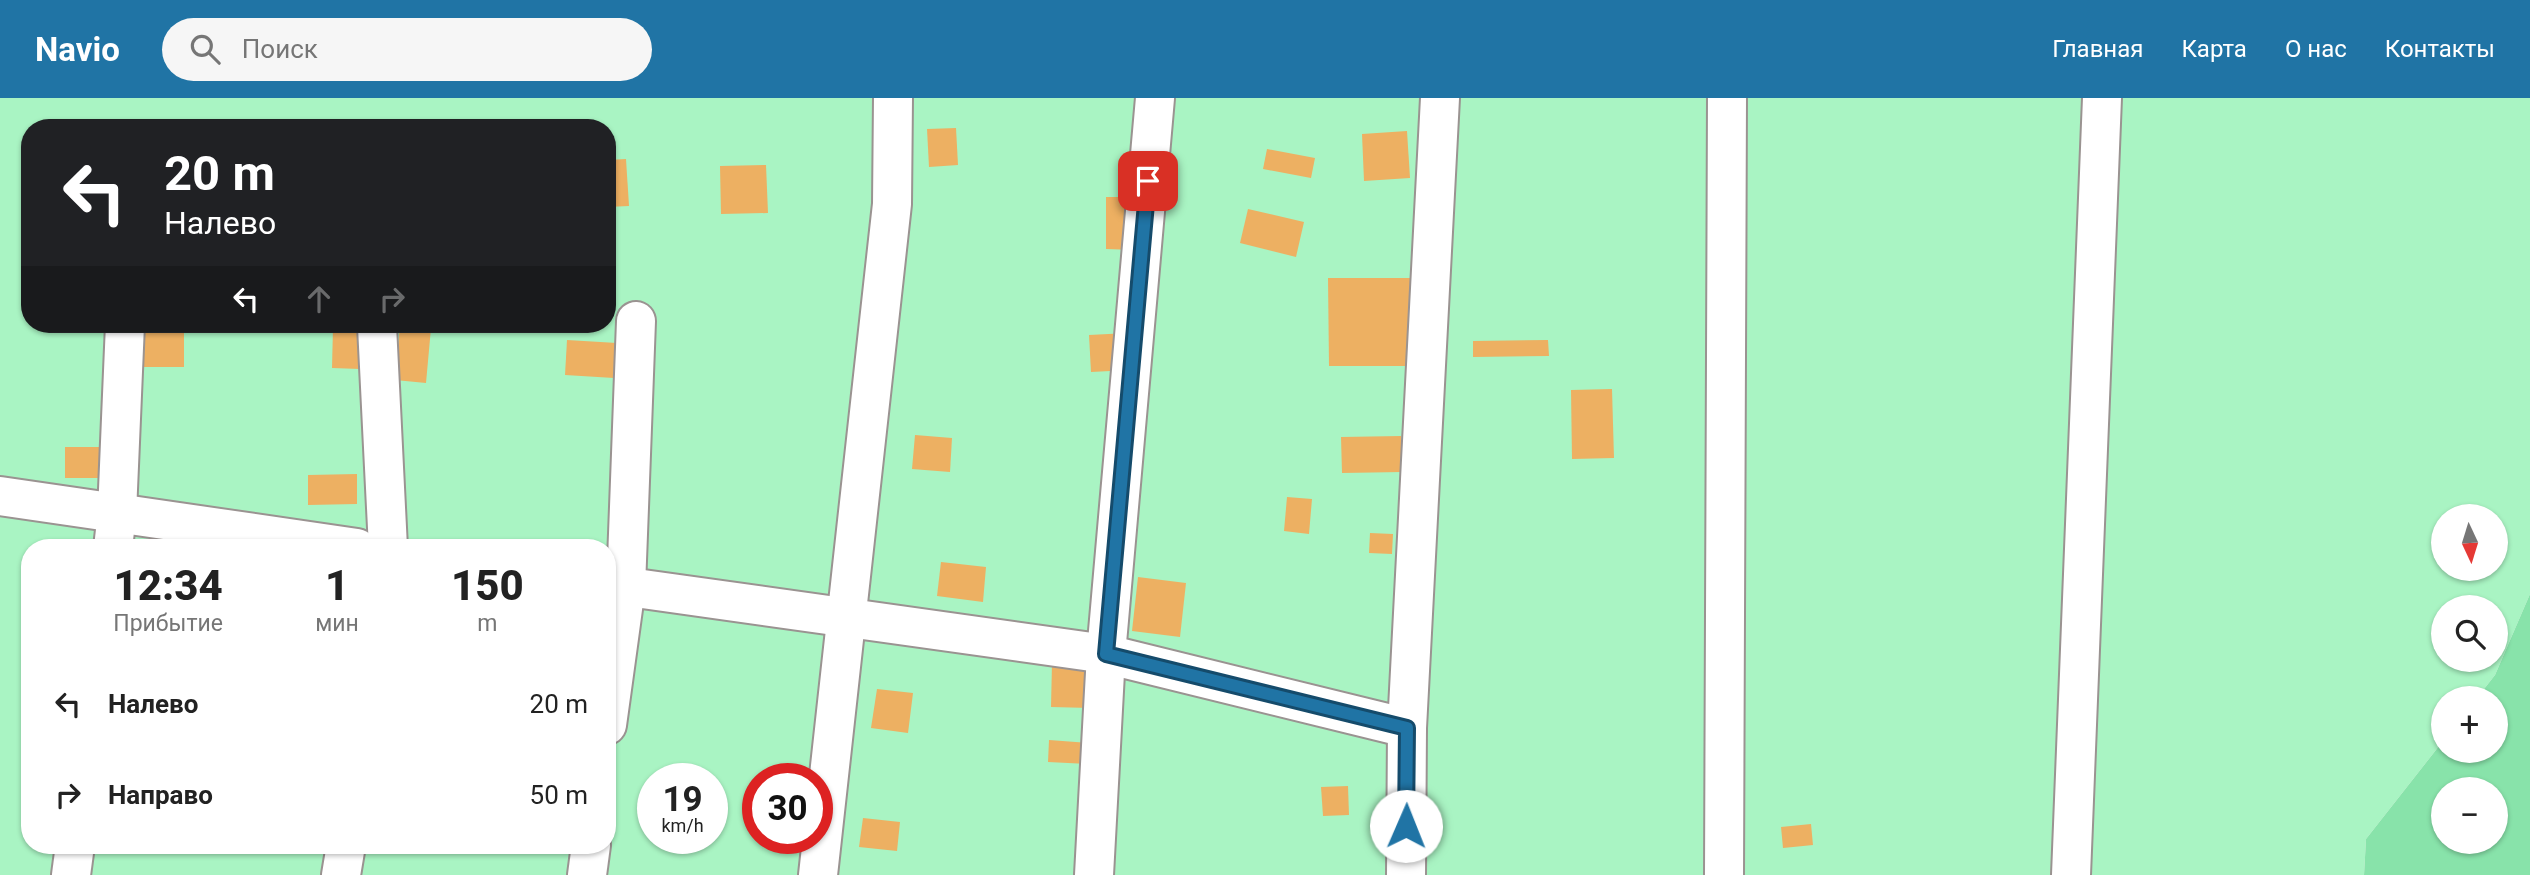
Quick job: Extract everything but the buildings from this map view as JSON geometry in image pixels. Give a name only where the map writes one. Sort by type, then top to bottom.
[{"type":"street","points":[[818,875],[892,204],[893,98]]},
{"type":"street","points":[[1094,875],[1106,654],[1155,98]]},
{"type":"street","points":[[1406,875],[1407,728],[1440,98]]},
{"type":"street","points":[[1724,875],[1727,98]]},
{"type":"street","points":[[2071,875],[2102,98]]},
{"type":"street","points":[[636,321],[616,585],[1106,654],[1407,728]]},
{"type":"street","points":[[115,531],[125,333]]},
{"type":"street","points":[[377,333],[388,539]]},
{"type":"street","points":[[0,496],[115,531],[229,539]]},
{"type":"street","points":[[71,875],[74,854]]},
{"type":"street","points":[[341,875],[344,854]]},
{"type":"street","points":[[587,875],[590,854]]},
{"type":"green space","points":[[0,98],[2530,98],[2530,594],[2508,645],[2508,595],[2431,595],[2431,672],[2496,672],[2486,686],[2431,686],[2431,756],[2366,839],[2364,875],[0,875]]},
{"type":"green space","points":[[2530,594],[2530,875],[2364,875],[2366,839],[2431,756],[2431,763],[2508,763],[2508,686],[2486,686],[2496,672],[2508,672],[2508,645]]},
{"type":"route","points":[[1148,181],[1106,654],[1407,728],[1406,826]]}]
